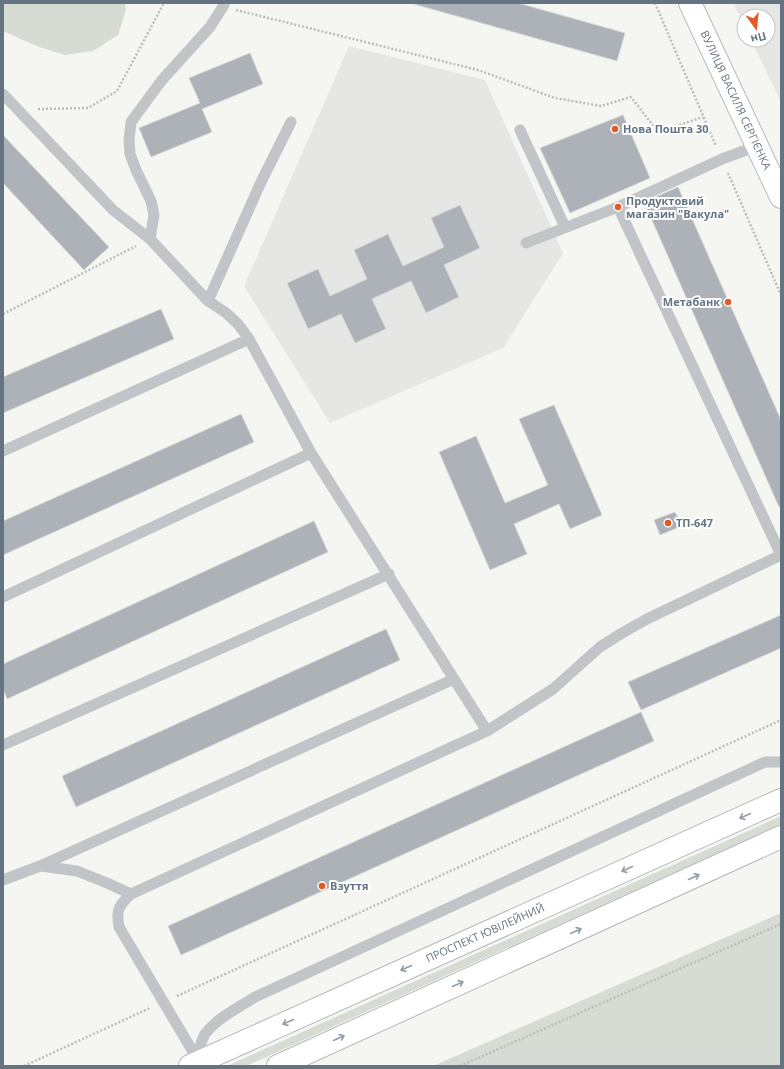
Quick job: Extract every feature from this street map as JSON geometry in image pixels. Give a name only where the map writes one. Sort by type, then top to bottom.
[{"type":"main road","name":"ВУЛИЦЯ ВАСИЛЯ СЕРГІЄНКА","points":[[690,3],[781,197]]},
{"type":"main road","name":"ПРОСПЕКТ ЮВІЛЕЙНИЙ","points":[[194,1064],[781,800]]},
{"type":"main road","points":[[278,1066],[781,837]]},
{"type":"lane","points":[[150,239],[154,215],[151,201],[130,154],[129,140],[131,122],[162,80],[210,27],[224,5]]},
{"type":"lane","points":[[3,94],[113,210],[150,239],[208,301],[225,312],[238,324],[249,339],[311,453],[487,731]]},
{"type":"lane","points":[[208,301],[261,182],[292,122]]},
{"type":"lane","points":[[520,130],[565,228]]},
{"type":"lane","points":[[526,243],[618,207],[722,159],[757,146]]},
{"type":"lane","points":[[194,1064],[164,1001],[119,927],[117,915],[120,904],[131,894],[487,731],[553,690],[600,647],[622,633],[647,619],[781,555],[618,207]]},
{"type":"lane","points":[[3,451],[249,339]]},
{"type":"lane","points":[[3,597],[311,453]]},
{"type":"lane","points":[[3,745],[389,574]]},
{"type":"lane","points":[[3,880],[40,866],[454,679]]},
{"type":"lane","points":[[194,1064],[204,1035],[221,1019],[255,997],[765,762],[781,762]]},
{"type":"lane","points":[[40,866],[77,870],[131,894]]},
{"type":"path","points":[[14,107],[49,110],[88,108],[117,91],[164,3]]},
{"type":"path","points":[[236,10],[478,70],[555,98],[602,106],[631,97],[658,132],[703,117]]},
{"type":"path","points":[[3,314],[150,239]]},
{"type":"path","points":[[24,1066],[781,720]]},
{"type":"path","points":[[460,1066],[781,924]]},
{"type":"shaded area","points":[[3,3],[125,3],[126,10],[118,35],[93,51],[65,55],[39,47],[3,31]]},
{"type":"shaded area","points":[[733,3],[781,3],[781,102],[755,48],[776,48],[776,8],[736,8],[736,9]]},
{"type":"shaded area","points":[[349,46],[485,80],[563,253],[503,348],[330,423],[244,286]]},
{"type":"shaded area","points":[[781,816],[781,824],[246,1066],[227,1066]]},
{"type":"shaded area","points":[[781,913],[781,1066],[433,1066]]},
{"type":"building","points":[[410,3],[518,3],[625,33],[617,61]]},
{"type":"building","points":[[250,53],[263,84],[202,109],[212,132],[151,157],[139,128],[200,103],[189,78]]},
{"type":"building","points":[[623,115],[650,178],[570,213],[540,148]]},
{"type":"building","points":[[3,135],[109,247],[84,270],[3,183]]},
{"type":"building","points":[[678,187],[781,420],[781,506],[779,507],[644,202]]},
{"type":"building","points":[[460,205],[480,248],[444,265],[459,297],[426,313],[411,281],[372,299],[386,329],[355,343],[341,314],[308,329],[287,283],[318,269],[330,296],[367,279],[354,250],[388,234],[403,266],[444,247],[431,218]]},
{"type":"building","points":[[161,309],[174,339],[3,413],[3,377]]},
{"type":"building","points":[[554,405],[602,515],[570,529],[559,504],[514,524],[527,554],[490,570],[439,452],[476,436],[505,503],[548,485],[519,419]]},
{"type":"building","points":[[241,414],[254,442],[3,555],[3,521]]},
{"type":"building","name":"ТП-647","points":[[675,512],[682,526],[660,535],[654,520]]},
{"type":"building","points":[[314,521],[328,552],[7,699],[3,689],[3,664]]},
{"type":"building","points":[[781,615],[781,648],[641,710],[628,682]]},
{"type":"building","points":[[386,629],[400,660],[76,807],[62,776]]},
{"type":"building","points":[[641,712],[654,741],[181,955],[168,926]]},
{"type":"place","name":"Нова Пошта 30","points":[[615,129]]},
{"type":"place","name":"Продуктовий магазин \"Вакула\"","points":[[618,207]]},
{"type":"place","name":"Метабанк","points":[[728,302]]},
{"type":"place","name":"ТП-647","points":[[668,523]]},
{"type":"place","name":"Взуття","points":[[322,886]]}]
